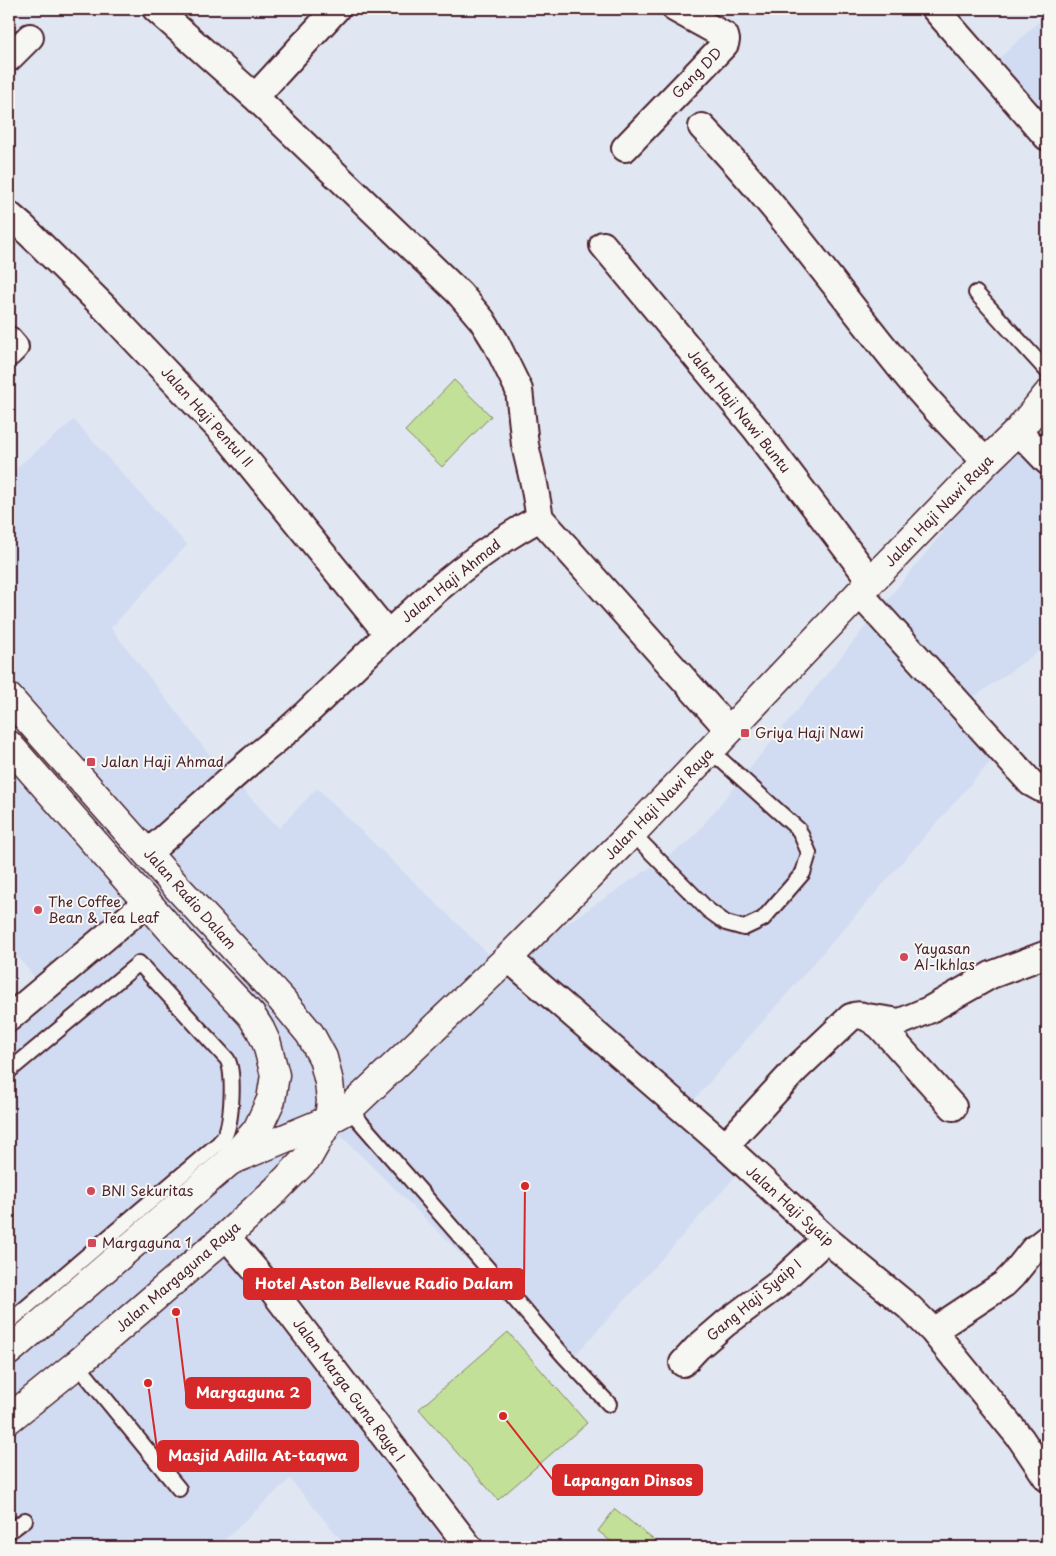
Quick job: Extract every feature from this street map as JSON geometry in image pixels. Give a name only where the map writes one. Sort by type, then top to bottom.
[{"type":"main road","name":"Jalan Haji Nawi Raya","points":[[230,1161],[339,1114],[508,958],[632,833],[986,462],[1018,431],[1047,395]]},
{"type":"main road","name":"Jalan Radio Dalam","points":[[9,698],[310,1034],[323,1058],[329,1082],[331,1102],[339,1114]]},
{"type":"main road","points":[[9,745],[146,902],[251,1015],[267,1044],[275,1075],[271,1100],[257,1130],[230,1161],[9,1352]]},
{"type":"main road","name":"Jalan Margaguna Raya","points":[[9,1419],[77,1364],[226,1236],[275,1191],[308,1157],[339,1114]]},
{"type":"street","points":[[156,9],[255,97],[460,293],[482,320],[505,360],[519,390],[525,445],[540,518],[730,730]]},
{"type":"street","points":[[255,97],[336,9]]},
{"type":"street","name":"Gang DD","points":[[625,148],[725,44],[725,36],[676,9]]},
{"type":"street","points":[[935,9],[1047,137]]},
{"type":"street","points":[[9,58],[30,37]]},
{"type":"street","points":[[702,127],[760,192],[900,368],[986,462]]},
{"type":"street","name":"Jalan Haji Pentul II","points":[[13,228],[107,310],[231,441],[388,633]]},
{"type":"street","name":"Jalan Haji Nawi Buntu","points":[[603,245],[755,428],[866,587],[1031,783],[1047,790]]},
{"type":"street","points":[[9,340],[15,347],[9,353]]},
{"type":"street","points":[[1018,431],[1047,461]]},
{"type":"street","name":"Jalan Haji Ahmad","points":[[148,854],[252,760],[295,724],[388,633],[428,597],[481,554],[510,534],[540,518]]},
{"type":"street","points":[[9,1018],[146,902]]},
{"type":"street","points":[[725,1146],[796,1069],[851,1017],[856,1015],[900,1022],[929,1010],[991,975],[1047,954]]},
{"type":"street","name":"Jalan Haji Syaip","points":[[508,958],[725,1146],[826,1239],[910,1308],[933,1331],[1020,1439],[1047,1478]]},
{"type":"street","points":[[867,1017],[889,1036],[953,1107]]},
{"type":"street","name":"Jalan Marga Guna Raya I","points":[[226,1236],[274,1292],[469,1547]]},
{"type":"street","name":"Gang Haji Syaip I","points":[[683,1363],[726,1322],[777,1284],[826,1239]]},
{"type":"street","points":[[933,1331],[1004,1284],[1033,1250],[1047,1239]]},
{"type":"lane","points":[[976,293],[1047,371]]},
{"type":"lane","points":[[632,833],[708,910],[726,923],[744,928],[763,919],[803,873],[809,853],[799,830],[710,750]]},
{"type":"lane","points":[[9,1071],[139,963],[230,1063],[231,1086],[230,1117],[225,1136],[219,1143],[9,1322]]},
{"type":"lane","points":[[339,1114],[609,1404]]},
{"type":"lane","points":[[77,1364],[179,1489]]},
{"type":"lane","points":[[9,1526],[13,1529],[25,1520]]},
{"type":"shaded area","points":[[1047,14],[1047,117],[995,62]]},
{"type":"shaded area","points":[[9,220],[26,237],[9,253]]},
{"type":"shaded area","points":[[1047,405],[1047,643],[1042,649],[954,711],[997,754],[679,1117],[743,1168],[570,1361],[341,1136],[228,1244],[448,1547],[347,1547],[290,1479],[217,1547],[9,1547],[9,998],[35,978],[9,946],[9,474],[74,420],[187,545],[111,628],[209,754],[279,828],[317,788],[502,967],[690,841]]},
{"type":"green space","points":[[454,380],[491,416],[442,467],[405,431]]},
{"type":"green space","points":[[508,1332],[587,1423],[498,1500],[419,1409]]},
{"type":"green space","points":[[615,1509],[655,1541],[650,1547],[618,1547],[598,1531]]},
{"type":"place","name":"Griya Haji Nawi","points":[[745,733]]},
{"type":"place","name":"Jalan Haji Ahmad","points":[[91,762]]},
{"type":"place","name":"The Coffee Bean & Tea Leaf","points":[[38,910]]},
{"type":"place","name":"Yayasan Al-Ikhlas","points":[[904,957]]},
{"type":"place","name":"Hotel Aston Bellevue Radio Dalam","points":[[525,1186]]},
{"type":"place","name":"BNI Sekuritas","points":[[91,1191]]},
{"type":"place","name":"Margaguna 1","points":[[92,1243]]},
{"type":"place","name":"Margaguna 2","points":[[176,1312]]},
{"type":"place","name":"Masjid Adilla At-taqwa","points":[[148,1383]]},
{"type":"place","name":"Lapangan Dinsos","points":[[503,1416]]}]
